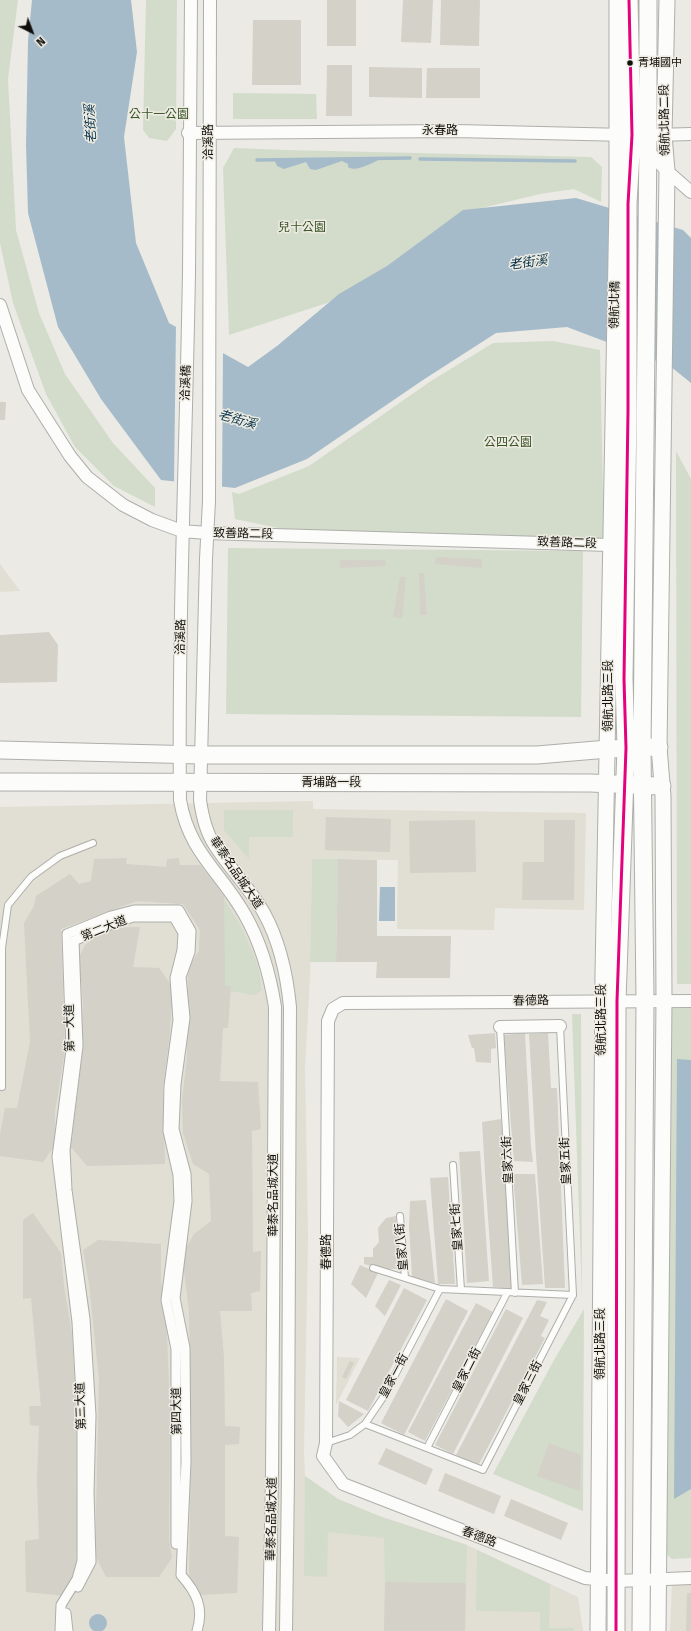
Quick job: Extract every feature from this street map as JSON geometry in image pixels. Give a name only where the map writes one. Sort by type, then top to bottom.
[{"type":"main road","name":"領航北路二段","points":[[628,0],[648,214],[646,415]]},
{"type":"main road","name":"領航北路二段","points":[[622,203],[642,138],[648,0]]},
{"type":"main road","name":"領航北橋","points":[[621,410],[622,203]]},
{"type":"main road","name":"領航北路三段","points":[[621,410],[624,679],[634,748],[642,786],[645,1000],[641,1631]]},
{"type":"main road","name":"領航北路三段","points":[[616,1631],[617,1581],[610,1000],[625,785],[634,748],[646,415]]},
{"type":"main road","points":[[0,750],[180,754],[537,755],[608,749],[659,747]]},
{"type":"main road","name":"青埔路一段","points":[[0,782],[606,784],[662,786]]},
{"type":"street","name":"洽溪路","points":[[189,274],[188,133],[191,0]]},
{"type":"street","name":"洽溪路","points":[[208,283],[210,0]]},
{"type":"street","name":"領航北路二段","points":[[617,0],[642,138],[667,171],[665,216],[659,747]]},
{"type":"street","name":"領航北路二段","points":[[642,138],[667,0]]},
{"type":"street","name":"永春路","points":[[188,133],[456,131],[642,138],[691,134]]},
{"type":"street","points":[[642,138],[667,171],[691,192]]},
{"type":"street","name":"洽溪橋","points":[[183,492],[189,274]]},
{"type":"street","name":"洽溪橋","points":[[208,283],[209,501]]},
{"type":"street","name":"致善路二段","points":[[0,304],[28,390],[74,461],[88,477],[123,505],[152,520],[182,531],[207,533],[610,545]]},
{"type":"street","name":"領航北路三段","points":[[598,1631],[610,1000],[606,784],[608,749],[610,545],[621,410]]},
{"type":"street","name":"洽溪路","points":[[179,783],[183,492]]},
{"type":"street","name":"洽溪路","points":[[201,783],[209,501]]},
{"type":"street","points":[[658,1631],[664,1001],[662,786],[659,747]]},
{"type":"street","name":"華泰名品城大道","points":[[179,783],[183,818],[196,848],[245,914],[260,948],[272,986],[275,1007],[272,1467],[269,1631]]},
{"type":"street","name":"華泰名品城大道","points":[[201,783],[202,813],[213,843],[246,886],[264,914],[280,952],[288,985],[290,1007],[286,1631]]},
{"type":"street","name":"第一大道","points":[[64,1194],[57,1157],[71,1050],[67,934],[111,916],[134,910]]},
{"type":"street","name":"第二大道","points":[[134,910],[179,910],[191,931],[190,952],[181,977],[185,1018],[176,1084],[174,1129],[186,1174],[183,1201]]},
{"type":"street","name":"第二大道","points":[[64,1194],[65,1150],[78,1046],[74,941],[112,924],[133,917],[174,917],[183,933],[182,950],[175,978],[178,1020],[169,1086],[168,1131],[183,1201]]},
{"type":"street","name":"春德路","points":[[691,1001],[610,1000],[343,1003],[334,1009],[328,1020],[326,1442],[323,1456],[343,1484],[585,1578],[617,1581],[691,1578]]},
{"type":"street","points":[[500,1027],[560,1026]]},
{"type":"street","name":"第三大道","points":[[63,1618],[61,1605],[77,1579],[82,1561],[82,1414],[77,1322],[64,1194]]},
{"type":"street","name":"第四大道","points":[[183,1201],[176,1298],[184,1348],[186,1462],[182,1575],[191,1586],[198,1603],[198,1618]]},
{"type":"street","points":[[60,1631],[63,1618]]},
{"type":"street","points":[[63,1618],[68,1631]]},
{"type":"street","points":[[192,1631],[198,1618]]},
{"type":"street","points":[[196,1631],[198,1618]]},
{"type":"lane","points":[[2,1087],[2,948],[8,905],[31,877],[54,860],[60,856],[93,843]]},
{"type":"lane","name":"皇家五街","points":[[560,1026],[573,1296]]},
{"type":"lane","name":"皇家六街","points":[[500,1027],[515,1293]]},
{"type":"lane","name":"皇家七街","points":[[453,1165],[461,1290]]},
{"type":"lane","name":"皇家八街","points":[[400,1216],[405,1278]]},
{"type":"lane","points":[[373,1268],[440,1288],[573,1296]]},
{"type":"lane","name":"皇家一街","points":[[326,1442],[350,1435],[365,1424],[384,1396],[440,1288]]},
{"type":"lane","name":"皇家二街","points":[[427,1448],[507,1293]]},
{"type":"lane","name":"皇家三街","points":[[427,1448],[483,1470],[573,1296]]},
{"type":"lane","points":[[365,1424],[427,1448]]},
{"type":"shaded area","points":[[0,564],[20,591],[0,592]]},
{"type":"shaded area","points":[[313,801],[313,809],[586,813],[584,910],[495,908],[494,930],[397,929],[398,860],[312,859],[310,977],[305,1067],[308,1239],[304,1451],[305,1476],[338,1499],[379,1516],[467,1545],[578,1597],[583,1631],[0,1631],[0,807]]},
{"type":"shaded area","points":[[337,1357],[360,1358],[336,1405]]},
{"type":"shaded area","points":[[691,1583],[691,1631],[670,1631],[672,1584]]},
{"type":"green space","points":[[0,0],[18,0],[8,79],[16,230],[39,313],[65,374],[113,443],[155,488],[155,507],[114,486],[75,447],[46,394],[13,303],[0,243]]},
{"type":"green space","name":"公十一公園","points":[[146,0],[177,0],[176,129],[167,141],[149,138],[143,130]]},
{"type":"green space","points":[[233,93],[316,94],[317,119],[233,119]]},
{"type":"green space","name":"兒十公園","points":[[234,148],[591,157],[602,167],[601,202],[574,189],[540,194],[465,212],[365,283],[327,303],[229,335],[223,168]]},
{"type":"green space","name":"公四公園","points":[[553,341],[600,350],[604,539],[293,531],[235,519],[232,492],[239,494],[309,466],[431,381],[493,343]]},
{"type":"green space","points":[[676,451],[691,479],[691,984],[677,984]]},
{"type":"green space","points":[[228,548],[583,551],[581,717],[226,714]]},
{"type":"green space","points":[[224,810],[293,810],[293,837],[249,837],[249,859],[224,830]]},
{"type":"green space","points":[[312,859],[338,859],[336,962],[310,962]]},
{"type":"green space","points":[[224,899],[249,943],[258,968],[261,980],[261,991],[255,995],[222,990]]},
{"type":"green space","points":[[668,1003],[691,1003],[691,1558],[672,1559],[665,1553]]},
{"type":"green space","points":[[572,1014],[581,1014],[582,1296]]},
{"type":"green space","points":[[584,1309],[583,1511],[493,1474],[554,1360]]},
{"type":"green space","points":[[305,1476],[338,1499],[379,1516],[467,1545],[466,1583],[385,1582],[384,1538],[328,1532],[327,1577],[304,1576]]},
{"type":"green space","points":[[477,1550],[550,1584],[549,1628],[574,1628],[574,1631],[540,1631],[540,1612],[476,1611]]},
{"type":"water","name":"老街溪","points":[[32,0],[131,0],[137,52],[124,137],[136,243],[169,323],[248,367],[277,346],[339,294],[387,266],[463,210],[576,198],[683,230],[691,238],[691,383],[670,366],[567,327],[496,333],[423,380],[307,459],[235,488],[161,480],[101,399],[58,327],[28,213],[26,145],[28,41]]},
{"type":"water","points":[[274,159],[381,159],[355,169],[351,169],[348,167],[348,164],[342,161],[316,170],[310,169],[306,162],[284,169],[277,166]]},
{"type":"water","points":[[380,887],[395,887],[395,921],[379,921]]},
{"type":"water","points":[[677,1059],[691,1060],[691,1489],[674,1499]]},
{"type":"water","points":[[98,1614],[104,1617],[107,1623],[104,1629],[98,1632],[92,1629],[89,1623],[92,1617]]},
{"type":"pier","points":[[176,324],[223,351],[222,488],[174,484]]},
{"type":"building","points":[[327,0],[356,0],[356,46],[327,46]]},
{"type":"building","points":[[403,0],[433,0],[431,43],[401,42]]},
{"type":"building","points":[[441,0],[480,0],[479,46],[440,45]]},
{"type":"building","points":[[253,20],[301,20],[301,85],[252,85]]},
{"type":"building","points":[[327,65],[352,65],[352,116],[326,116]]},
{"type":"building","points":[[369,67],[422,68],[422,98],[369,97]]},
{"type":"building","points":[[427,68],[480,68],[480,98],[426,98]]},
{"type":"building","points":[[0,402],[6,402],[5,420],[0,420]]},
{"type":"building","points":[[436,557],[482,559],[482,568],[435,564]]},
{"type":"building","points":[[340,560],[385,560],[386,566],[340,568]]},
{"type":"building","points":[[419,573],[424,573],[427,615],[420,615]]},
{"type":"building","points":[[400,577],[406,577],[402,618],[393,617]]},
{"type":"building","points":[[49,632],[58,645],[57,682],[0,683],[0,635]]},
{"type":"building","points":[[326,817],[391,819],[390,852],[325,850]]},
{"type":"building","points":[[475,820],[476,872],[410,873],[409,821]]},
{"type":"building","points":[[544,820],[575,820],[574,900],[522,900],[523,862],[544,862]]},
{"type":"building","points":[[127,858],[126,864],[166,867],[167,859],[179,858],[180,865],[200,865],[224,896],[225,986],[231,986],[228,1028],[223,1028],[220,1081],[258,1082],[261,1129],[252,1131],[253,1252],[261,1251],[260,1291],[251,1293],[252,1311],[220,1311],[224,1358],[225,1426],[240,1427],[239,1444],[225,1445],[225,1536],[239,1537],[237,1593],[201,1595],[189,1575],[191,1449],[189,1311],[182,1255],[194,1234],[211,1221],[209,1174],[193,1164],[183,1133],[182,1101],[187,1057],[188,968],[199,951],[200,930],[183,904],[137,901],[61,929],[65,1050],[55,1112],[55,1145],[43,1162],[0,1156],[0,1134],[5,1108],[17,1108],[30,1042],[24,923],[34,906],[36,896],[70,874],[79,884],[91,881],[94,859]]},
{"type":"building","points":[[338,859],[377,860],[377,936],[451,936],[450,978],[376,978],[377,962],[336,962]]},
{"type":"building","points":[[140,927],[133,967],[159,968],[173,988],[169,1041],[163,1087],[165,1164],[87,1166],[71,1147],[80,1074],[83,1002],[79,957],[85,945],[107,928]]},
{"type":"building","points":[[495,1033],[496,1048],[491,1049],[491,1063],[476,1062],[474,1048],[472,1048],[468,1035]]},
{"type":"building","points":[[525,1033],[533,1162],[514,1161],[505,1052],[504,1035]]},
{"type":"building","points":[[548,1033],[551,1088],[557,1088],[565,1288],[545,1288],[536,1155],[529,1034]]},
{"type":"building","points":[[501,1119],[512,1289],[493,1287],[486,1190],[482,1122]]},
{"type":"building","points":[[480,1151],[489,1281],[467,1283],[459,1152]]},
{"type":"building","points":[[513,1174],[535,1174],[543,1284],[522,1285]]},
{"type":"building","points":[[448,1177],[455,1284],[438,1284],[430,1178]]},
{"type":"building","points":[[426,1200],[435,1283],[412,1277],[409,1227],[410,1201]]},
{"type":"building","points":[[33,1213],[61,1253],[64,1286],[72,1334],[76,1404],[77,1540],[76,1577],[65,1596],[26,1592],[25,1541],[39,1539],[37,1480],[39,1426],[30,1425],[29,1406],[41,1406],[31,1298],[23,1299],[23,1220]]},
{"type":"building","points":[[396,1216],[399,1257],[398,1269],[382,1269],[364,1264],[364,1257],[373,1257],[373,1249],[379,1242],[378,1228],[386,1218]]},
{"type":"building","points":[[98,1240],[161,1244],[161,1279],[167,1335],[170,1412],[169,1540],[172,1558],[159,1577],[106,1577],[95,1555],[99,1380],[89,1284],[83,1250]]},
{"type":"building","points":[[360,1265],[378,1273],[366,1298],[351,1284]]},
{"type":"building","points":[[389,1280],[401,1285],[385,1316],[375,1306]]},
{"type":"building","points":[[404,1288],[427,1300],[368,1411],[346,1400]]},
{"type":"building","points":[[446,1299],[468,1311],[404,1435],[381,1423]]},
{"type":"building","points":[[537,1300],[547,1302],[540,1316],[549,1320],[541,1336],[545,1338],[478,1466],[456,1455]]},
{"type":"building","points":[[476,1303],[493,1312],[425,1441],[408,1432]]},
{"type":"building","points":[[506,1309],[523,1318],[453,1454],[435,1445]]},
{"type":"building","points":[[350,1361],[354,1363],[346,1379],[342,1377]]},
{"type":"building","points":[[339,1401],[364,1414],[348,1427],[338,1416]]},
{"type":"building","points":[[549,1443],[581,1455],[580,1491],[537,1476]]},
{"type":"building","points":[[386,1448],[433,1469],[426,1485],[378,1464]]},
{"type":"building","points":[[445,1473],[501,1496],[494,1514],[438,1491]]},
{"type":"building","points":[[511,1499],[568,1523],[561,1540],[504,1516]]},
{"type":"building","points":[[385,1582],[466,1583],[465,1631],[384,1631]]},
{"type":"building","points":[[687,1593],[691,1593],[691,1631],[686,1631]]},
{"type":"waterway","points":[[257,160],[410,158]]},
{"type":"waterway","points":[[420,159],[575,161]]},
{"type":"transit line","points":[[616,1631],[617,1001],[626,748],[624,679],[628,411],[628,204],[632,135],[629,0]]},
{"type":"place","name":"青埔國中","points":[[630,63]]}]
